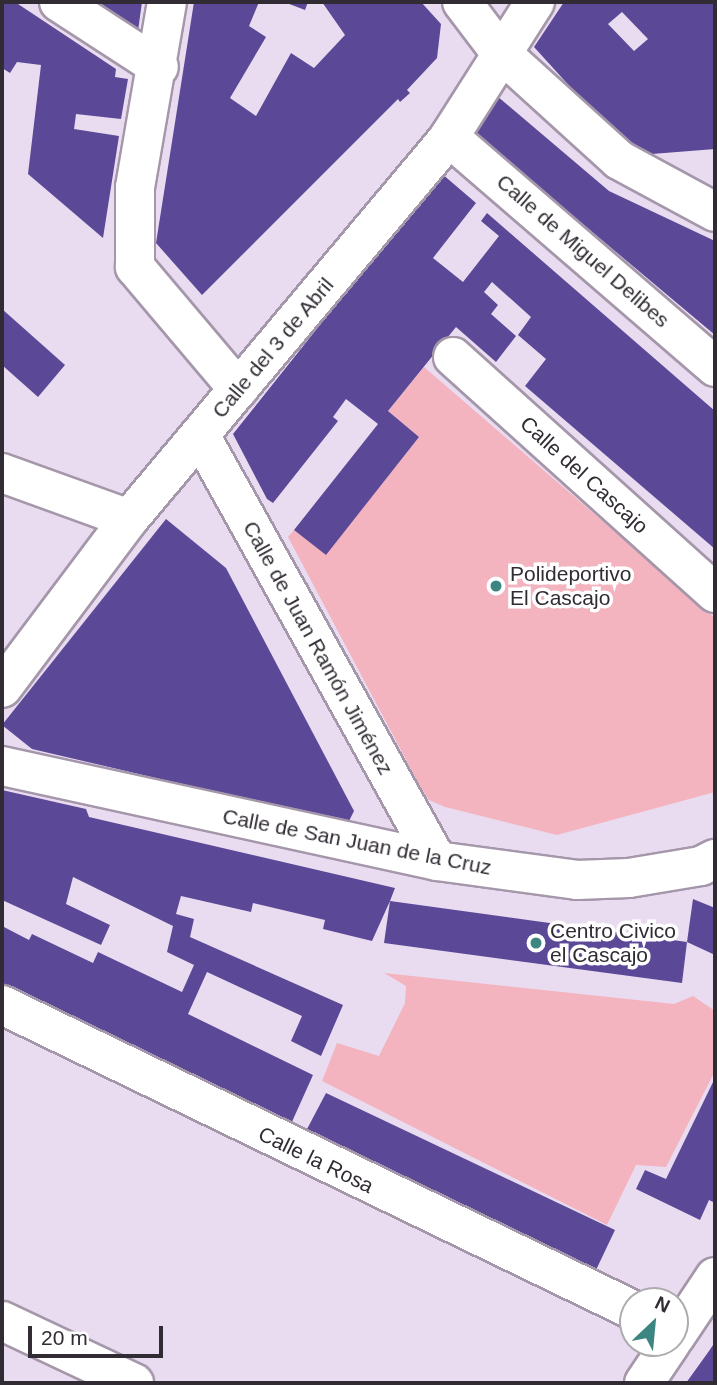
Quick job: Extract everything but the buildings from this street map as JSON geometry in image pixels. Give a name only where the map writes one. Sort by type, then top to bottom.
[{"type":"street","points":[[59,2],[159,66]]},
{"type":"street","points":[[167,2],[159,66],[135,187],[135,267],[238,389]]},
{"type":"street","points":[[462,2],[499,51],[619,160],[715,212]]},
{"type":"street","name":"Calle del 3 de Abril","points":[[2,688],[129,519],[449,137],[499,51],[535,2]]},
{"type":"street","name":"Calle de Miguel Delibes","points":[[449,137],[715,367]]},
{"type":"street","name":"Calle del Cascajo","points":[[453,357],[715,593]]},
{"type":"street","name":"Calle de Juan Ramón Jiménez","points":[[200,435],[437,861]]},
{"type":"street","points":[[2,473],[129,519]]},
{"type":"street","name":"Calle de San Juan de la Cruz","points":[[2,766],[437,861],[577,880],[628,878],[701,866],[715,859]]},
{"type":"street","name":"Calle la Rosa","points":[[2,1005],[619,1303]]},
{"type":"street","points":[[689,1315],[715,1277]]},
{"type":"street","points":[[2,1321],[134,1383]]},
{"type":"street","points":[[644,1383],[661,1357]]},
{"type":"shaded area","name":"Polideportivo El Cascajo","points":[[424,367],[715,618],[715,792],[557,835],[445,807],[429,800],[288,537],[294,530],[326,554],[419,437],[388,411]]},
{"type":"shaded area","points":[[384,973],[674,1004],[693,996],[715,1011],[715,1071],[666,1167],[636,1165],[607,1225],[322,1081],[337,1043],[379,1056],[405,1003],[406,986]]},
{"type":"place","name":"Polideportivo El Cascajo","points":[[496,586]]},
{"type":"place","name":"Centro Civico el Cascajo","points":[[536,943]]}]
